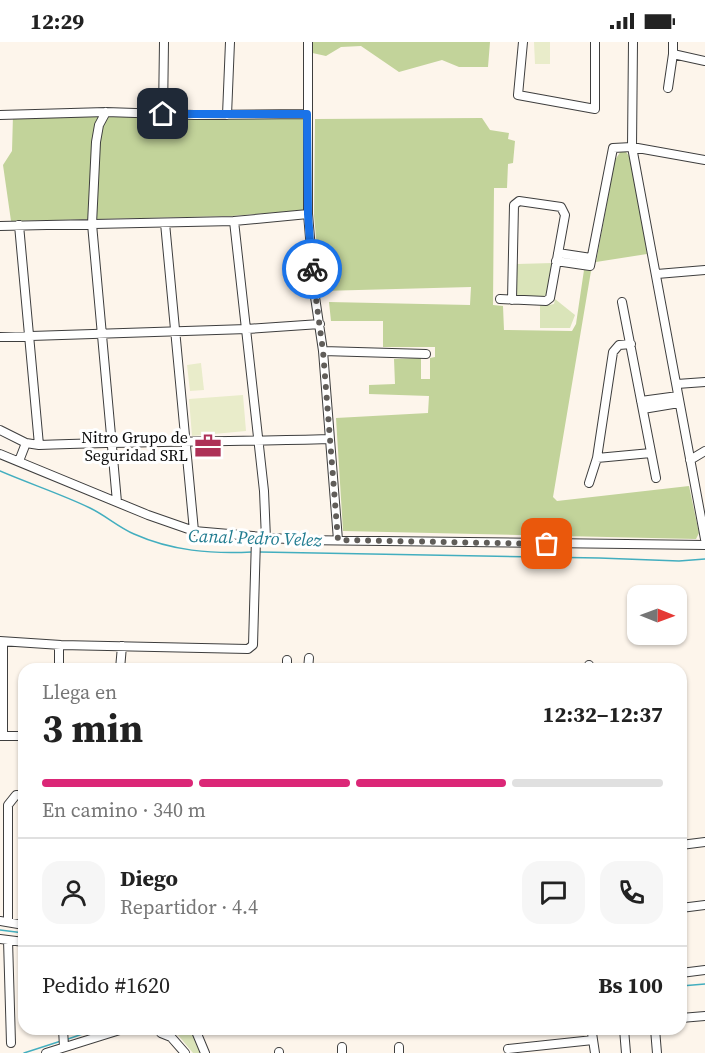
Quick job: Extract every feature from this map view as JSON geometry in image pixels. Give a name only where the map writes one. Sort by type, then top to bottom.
[{"type":"street","points":[[163,114],[164,42]]},
{"type":"street","points":[[227,115],[230,42]]},
{"type":"street","points":[[308,42],[308,214],[315,297],[323,351],[338,540]]},
{"type":"street","points":[[524,42],[518,95],[595,109],[595,42]]},
{"type":"street","points":[[633,42],[632,147],[705,538]]},
{"type":"street","points":[[668,88],[673,42]]},
{"type":"street","points":[[673,54],[705,60]]},
{"type":"street","points":[[106,112],[99,125],[96,142],[92,224],[117,502]]},
{"type":"street","points":[[0,115],[106,112],[307,114]]},
{"type":"street","points":[[557,257],[591,262],[613,148],[632,147],[705,160]]},
{"type":"street","points":[[500,299],[512,300],[549,300],[565,215],[561,207],[530,202],[516,202],[514,205],[512,300]]},
{"type":"street","points":[[0,226],[234,221],[308,214]]},
{"type":"street","points":[[18,736],[2,736],[1,641],[59,645],[248,649],[253,645],[256,561],[264,498],[234,221]]},
{"type":"street","points":[[165,223],[194,531]]},
{"type":"street","points":[[20,225],[39,445]]},
{"type":"street","points":[[657,274],[705,270]]},
{"type":"street","points":[[622,302],[656,478]]},
{"type":"street","points":[[0,337],[175,332],[320,324]]},
{"type":"street","points":[[589,483],[597,458],[613,352],[619,345],[631,344]]},
{"type":"street","points":[[323,351],[426,354]]},
{"type":"street","points":[[677,384],[705,382]]},
{"type":"street","points":[[642,405],[679,400]]},
{"type":"street","points":[[0,430],[26,443],[39,445],[184,440],[329,439]]},
{"type":"street","points":[[19,461],[26,443]]},
{"type":"street","points":[[690,460],[705,451]]},
{"type":"street","points":[[597,458],[651,453]]},
{"type":"street","points":[[0,454],[148,515],[194,531],[259,540],[705,545]]},
{"type":"street","points":[[59,645],[59,663]]},
{"type":"street","points":[[121,663],[122,646]]},
{"type":"street","points":[[309,658],[309,663]]},
{"type":"street","points":[[4,922],[8,805],[18,795]]},
{"type":"street","points":[[687,844],[705,842]]},
{"type":"street","points":[[687,907],[705,905]]},
{"type":"street","points":[[4,939],[11,1043]]},
{"type":"street","points":[[687,972],[705,970]]},
{"type":"street","points":[[687,1018],[705,1016]]},
{"type":"street","points":[[46,1053],[64,1038],[84,1035]]},
{"type":"street","points":[[166,1035],[171,1037],[185,1053]]},
{"type":"street","points":[[198,1035],[206,1053]]},
{"type":"street","points":[[624,1035],[626,1053]]},
{"type":"street","points":[[656,1035],[657,1053]]},
{"type":"street","points":[[507,1047],[554,1049],[592,1037],[595,1053]]},
{"type":"green space","points":[[308,42],[490,42],[488,67],[459,67],[442,60],[399,72],[361,46],[341,47],[326,56],[308,52]]},
{"type":"green space","points":[[534,42],[550,42],[550,64],[535,64]]},
{"type":"green space","points":[[13,115],[303,119],[303,210],[232,216],[11,221],[3,165],[12,151]]},
{"type":"green space","points":[[482,118],[490,130],[509,133],[508,139],[515,141],[513,163],[508,164],[507,188],[494,188],[493,305],[503,306],[504,330],[572,331],[576,324],[584,270],[591,271],[553,497],[557,501],[689,486],[699,533],[696,539],[343,531],[336,418],[428,413],[429,396],[369,394],[369,385],[395,384],[394,359],[421,358],[421,379],[430,379],[430,358],[435,357],[435,347],[383,347],[383,321],[331,321],[329,302],[470,305],[471,287],[321,291],[314,216],[315,119]]},
{"type":"green space","points":[[621,151],[626,152],[632,160],[647,254],[596,262],[615,160]]},
{"type":"green space","points":[[553,263],[545,296],[516,296],[517,264]]},
{"type":"green space","points":[[555,299],[575,315],[570,328],[540,328],[540,304],[554,304]]},
{"type":"green space","points":[[201,363],[204,390],[190,391],[187,365]]},
{"type":"green space","points":[[243,395],[246,431],[192,436],[189,399]]},
{"type":"green space","points":[[178,1035],[197,1035],[205,1053],[193,1053]]},
{"type":"waterway","name":"Canal Pedro Velez","points":[[0,471],[90,508],[148,540],[192,550],[252,552]]},
{"type":"waterway","name":"Canal Pedro Velez","points":[[260,552],[679,561],[705,559]]},
{"type":"waterway","points":[[0,930],[18,932]]},
{"type":"waterway","points":[[687,986],[705,984]]},
{"type":"waterway","points":[[68,1039],[80,1035]]},
{"type":"waterway","points":[[24,1053],[61,1041]]},
{"type":"way so far","points":[[312,269],[323,351],[338,540],[547,544]]},
{"type":"place","name":"Nitro Grupo de Seguridad SRL","points":[[208,446]]},
{"type":"route","points":[[163,114],[307,114],[308,214],[312,269]]}]
